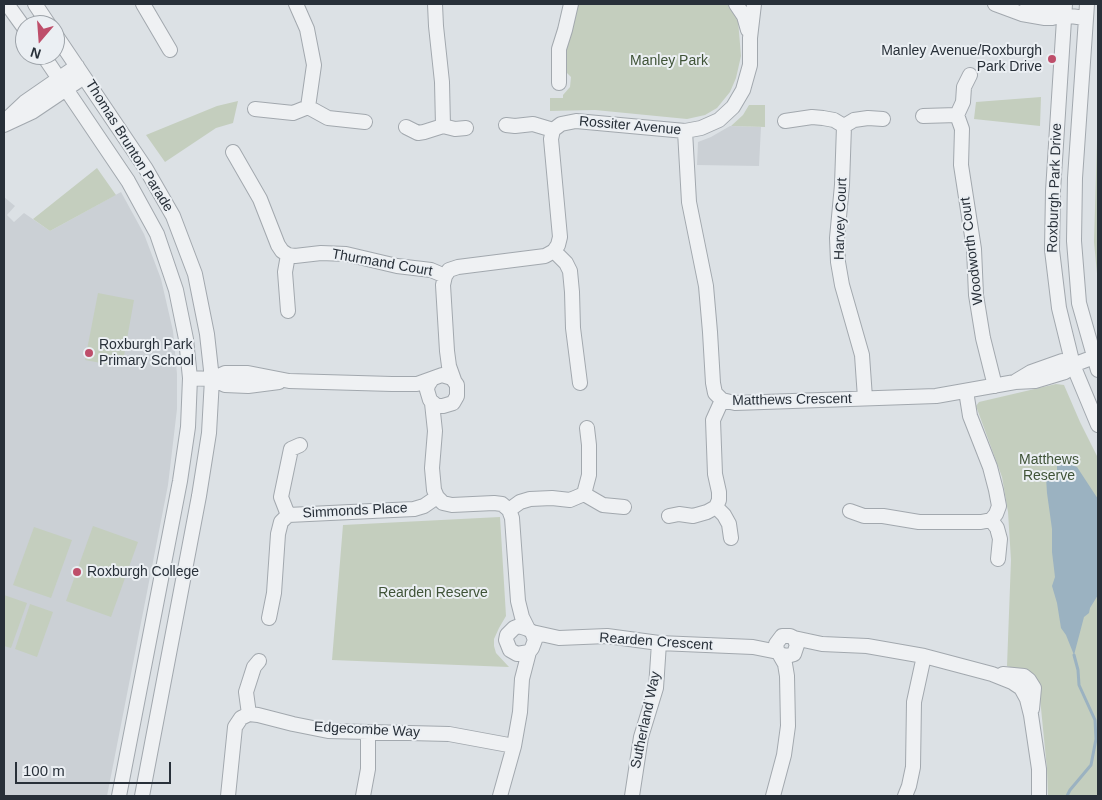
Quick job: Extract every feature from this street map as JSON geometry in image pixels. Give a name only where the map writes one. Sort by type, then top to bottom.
[{"type":"street","points":[[7,4],[15,15]]},
{"type":"street","points":[[35,4],[42,15]]},
{"type":"street","points":[[143,4],[170,50]]},
{"type":"street","points":[[296,4],[307,30],[314,65],[308,107]]},
{"type":"street","points":[[435,4],[442,82],[443,126]]},
{"type":"street","points":[[559,83],[559,49],[571,4]]},
{"type":"street","points":[[737,4],[747,6],[754,4]]},
{"type":"street","name":"Rossiter Avenue","points":[[737,4],[744,16],[750,38]]},
{"type":"street","name":"Rossiter Avenue","points":[[553,130],[561,124],[576,121],[685,131],[702,128],[719,120],[733,107],[743,90],[750,65],[750,38],[754,4]]},
{"type":"street","points":[[995,4],[1022,14],[1058,10],[1086,11]]},
{"type":"street","points":[[1027,4],[1058,10]]},
{"type":"street","name":"Roxburgh Park Drive","points":[[1058,10],[1062,30],[1052,250],[1059,308],[1069,365],[1096,420]]},
{"type":"street","name":"Roxburgh Park Drive","points":[[1086,11],[1075,178],[1074,241],[1079,302],[1096,364]]},
{"type":"street","name":"Thomas Brunton Parade","points":[[65,49],[134,150],[173,216],[195,274],[207,334],[212,379],[209,433],[199,496],[142,796]]},
{"type":"street","name":"Thomas Brunton Parade","points":[[50,65],[116,162],[157,234],[176,290],[186,339],[190,378],[188,427],[180,481],[119,796]]},
{"type":"street","points":[[4,124],[32,112],[63,84],[81,72]]},
{"type":"street","name":"Woodworth Court","points":[[970,75],[964,87],[963,102],[957,116],[962,129],[962,165],[974,249],[976,294],[983,338],[995,386]]},
{"type":"street","points":[[255,109],[293,113],[308,107]]},
{"type":"street","points":[[308,107],[328,118],[365,122]]},
{"type":"street","points":[[923,116],[957,116]]},
{"type":"street","points":[[786,121],[818,118],[834,120],[844,126],[854,120],[868,118],[883,119]]},
{"type":"street","points":[[434,431],[442,414],[453,403],[458,390],[449,366],[446,351],[444,285],[445,276],[449,270],[458,266],[545,256],[554,251],[558,245],[560,236],[551,139],[553,130],[533,124],[506,125]]},
{"type":"street","points":[[406,127],[418,133],[443,126],[456,129],[466,128]]},
{"type":"street","name":"Harvey Court","points":[[844,126],[842,185],[837,238],[838,262],[842,285],[862,355],[865,398]]},
{"type":"street","name":"Matthews Crescent","points":[[685,131],[689,202],[706,286],[714,393],[722,400],[735,403],[936,396],[1015,382],[1035,381],[1069,365],[1096,364]]},
{"type":"street","points":[[233,152],[260,199],[278,245],[288,255],[285,272],[288,311]]},
{"type":"street","points":[[554,251],[566,263],[570,271],[580,383]]},
{"type":"street","name":"Thurmand Court","points":[[288,255],[296,256],[321,252],[346,254],[397,266],[431,270],[445,276]]},
{"type":"street","points":[[446,351],[441,366],[427,390],[431,402],[434,431],[432,468],[434,490],[437,497],[443,503],[452,505],[494,503],[502,504],[509,510],[512,518],[518,601],[522,617],[534,640],[522,679],[520,712],[514,746],[500,796]]},
{"type":"street","points":[[210,361],[225,379]]},
{"type":"street","points":[[190,378],[225,379],[248,386],[289,381],[417,384],[442,375],[454,380]]},
{"type":"street","points":[[211,398],[225,379]]},
{"type":"street","points":[[392,384],[418,393],[431,402],[442,406],[453,403]]},
{"type":"street","points":[[850,511],[864,516],[883,516],[919,522],[980,522],[991,520],[999,506],[996,490],[990,467],[970,416],[966,391]]},
{"type":"street","points":[[669,516],[679,514],[693,516],[716,507],[719,500],[719,492],[715,474],[713,420],[722,400]]},
{"type":"street","points":[[584,494],[588,475],[589,446],[587,428]]},
{"type":"street","points":[[288,516],[281,497],[291,449],[300,445]]},
{"type":"street","points":[[584,494],[603,505],[624,507]]},
{"type":"street","points":[[509,510],[520,502],[530,499],[552,498],[570,500],[584,494]]},
{"type":"street","name":"Simmonds Place","points":[[269,618],[274,593],[278,534],[281,522],[288,516],[414,509],[424,506],[437,497]]},
{"type":"street","points":[[716,507],[729,524],[731,538]]},
{"type":"street","points":[[991,520],[997,528],[1000,539],[998,559]]},
{"type":"street","points":[[518,601],[515,619],[506,640],[518,663],[522,679]]},
{"type":"street","points":[[510,631],[519,626],[530,630]]},
{"type":"street","name":"Rearden Crescent","points":[[530,630],[559,638],[607,636],[659,644],[779,648]]},
{"type":"street","points":[[773,796],[784,755],[788,726],[787,676],[779,648],[786,635],[794,648],[787,676]]},
{"type":"street","name":"Rearden Crescent","points":[[530,650],[559,638]]},
{"type":"street","name":"Sutherland Way","points":[[632,796],[641,737],[656,688],[659,644]]},
{"type":"street","points":[[779,648],[787,656],[794,648],[822,644],[867,646],[924,656],[992,674],[1024,676],[1034,688],[1031,715],[1039,769],[1039,796]]},
{"type":"street","points":[[510,650],[517,654],[530,650]]},
{"type":"street","points":[[905,796],[913,767],[914,702],[924,656]]},
{"type":"street","points":[[228,796],[235,727],[241,718],[249,714],[246,692],[254,667],[259,661]]},
{"type":"street","name":"Edgecombe Way","points":[[249,714],[258,714],[328,731],[450,734],[514,746]]},
{"type":"street","points":[[363,796],[368,769],[368,733]]},
{"type":"shaded area","points":[[730,126],[761,127],[759,166],[697,165],[698,142]]},
{"type":"shaded area","points":[[121,192],[144,234],[161,279],[173,331],[177,374],[177,409],[168,485],[107,796],[4,796],[4,197],[15,206],[7,215],[14,222],[24,213],[50,231]]},
{"type":"green space","name":"Manley Park","points":[[577,4],[728,4],[738,20],[741,56],[736,78],[730,92],[717,108],[705,115],[687,119],[595,110],[550,111],[550,98],[563,98],[563,95],[570,87],[571,77],[563,69],[563,48]]},
{"type":"green space","points":[[1041,97],[1040,126],[974,119],[976,102]]},
{"type":"green space","points":[[238,101],[233,123],[216,128],[165,162],[146,135],[217,106]]},
{"type":"green space","points":[[749,105],[765,105],[765,127],[731,126],[743,115]]},
{"type":"green space","points":[[1098,107],[1098,284],[1094,242]]},
{"type":"green space","points":[[97,168],[116,195],[50,231],[33,219]]},
{"type":"green space","points":[[98,293],[134,300],[122,367],[85,360]]},
{"type":"green space","name":"Matthews Reserve","points":[[1056,384],[1064,385],[1098,458],[1098,796],[1048,796],[1039,688],[1027,672],[1007,666],[1011,560],[1008,512],[1002,477],[976,406],[979,402]]},
{"type":"green space","name":"Rearden Reserve","points":[[500,517],[506,616],[494,639],[494,646],[496,653],[509,667],[332,660],[343,525]]},
{"type":"green space","points":[[93,526],[138,542],[111,617],[66,601]]},
{"type":"green space","points":[[34,527],[72,540],[51,598],[13,585]]},
{"type":"green space","points":[[4,595],[27,603],[11,648],[4,646]]},
{"type":"green space","points":[[30,604],[53,612],[37,657],[15,649]]},
{"type":"water","points":[[1063,462],[1077,467],[1098,499],[1098,595],[1089,613],[1084,617],[1074,655],[1061,628],[1052,586],[1055,577],[1046,477],[1057,470],[1057,464]]},
{"type":"waterway","points":[[1067,796],[1091,765],[1096,739],[1095,720],[1079,685],[1074,655]]},
{"type":"place","name":"Manley Avenue/Roxburgh Park Drive","points":[[1052,59]]},
{"type":"place","name":"Roxburgh Park Primary School","points":[[89,353]]},
{"type":"place","name":"Roxburgh College","points":[[77,572]]}]
